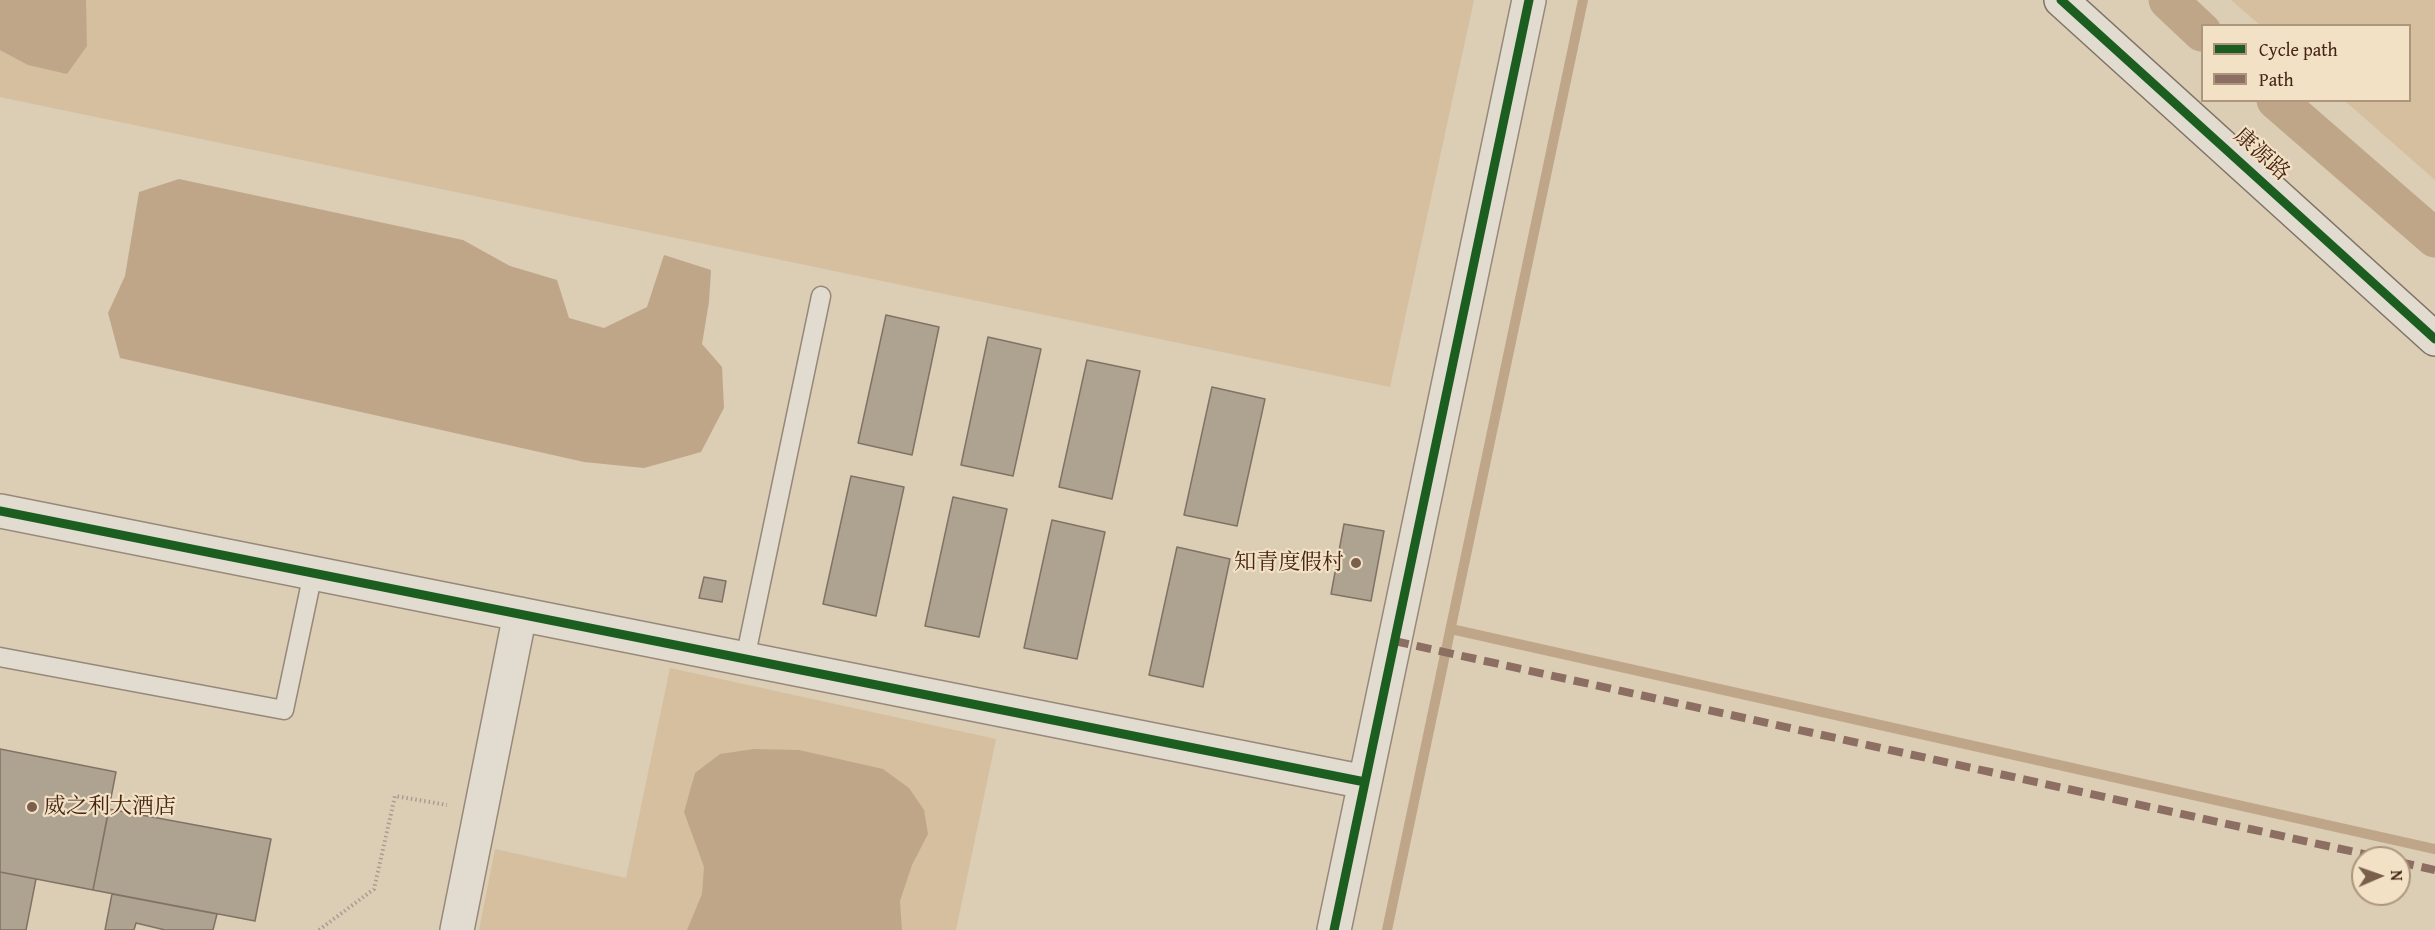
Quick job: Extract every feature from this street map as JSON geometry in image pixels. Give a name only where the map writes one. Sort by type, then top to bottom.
[{"type":"street","points":[[1334,930],[1529,0]]},
{"type":"street","name":"康源路","points":[[2061,0],[2435,339]]},
{"type":"street","points":[[0,511],[1365,782]]},
{"type":"street","points":[[457,930],[520,614]]},
{"type":"lane","points":[[745,659],[821,296]]},
{"type":"lane","points":[[0,657],[284,711],[313,573]]},
{"type":"path","points":[[318,930],[374,889],[395,796],[481,811]]},
{"type":"shaded area","points":[[0,0],[1474,0],[1390,387],[0,97]]},
{"type":"shaded area","points":[[0,0],[86,0],[87,46],[67,74],[28,65],[0,50]]},
{"type":"shaded area","points":[[2231,0],[2435,0],[2435,180],[2346,102],[2411,102],[2411,24],[2259,24]]},
{"type":"shaded area","points":[[179,179],[463,240],[510,266],[557,280],[569,318],[604,328],[647,307],[664,255],[711,270],[709,302],[702,344],[722,367],[724,408],[701,452],[644,468],[584,462],[120,358],[108,313],[125,276],[139,192]]},
{"type":"shaded area","points":[[670,668],[996,739],[956,930],[479,930],[495,849],[626,878]]},
{"type":"shaded area","points":[[754,749],[799,750],[883,769],[909,788],[924,810],[928,834],[912,865],[900,901],[902,930],[687,930],[702,894],[704,867],[684,812],[695,773],[720,754]]},
{"type":"building","points":[[886,315],[939,327],[912,455],[858,443]]},
{"type":"building","points":[[988,337],[1041,349],[1013,476],[961,465]]},
{"type":"building","points":[[1087,360],[1140,371],[1112,499],[1059,487]]},
{"type":"building","points":[[1212,387],[1265,399],[1237,526],[1184,515]]},
{"type":"building","points":[[851,476],[904,487],[876,616],[823,604]]},
{"type":"building","points":[[953,497],[1007,509],[979,637],[925,626]]},
{"type":"building","points":[[1052,520],[1105,532],[1077,659],[1024,648]]},
{"type":"building","points":[[1344,524],[1384,531],[1371,601],[1331,594]]},
{"type":"building","points":[[1177,547],[1230,559],[1203,687],[1149,675]]},
{"type":"building","points":[[704,577],[726,581],[722,602],[699,598]]},
{"type":"building","points":[[0,749],[116,772],[93,890],[0,872]]},
{"type":"building","points":[[109,809],[271,839],[255,921],[93,890]]},
{"type":"building","points":[[0,872],[36,879],[26,930],[0,930]]},
{"type":"building","points":[[112,894],[217,914],[213,930],[165,930],[136,923],[134,930],[105,930]]},
{"type":"waterway","points":[[1387,930],[1583,0]]},
{"type":"waterway","points":[[2168,0],[2201,31]]},
{"type":"waterway","points":[[2278,102],[2435,238]]},
{"type":"waterway","points":[[1451,629],[2435,849]]},
{"type":"marked path","points":[[1394,641],[2351,851]]},
{"type":"marked path","points":[[2411,865],[2435,870]]},
{"type":"cycle path","points":[[1334,930],[1529,0]]},
{"type":"cycle path","points":[[2061,0],[2435,339]]},
{"type":"cycle path","points":[[0,511],[1365,782]]},
{"type":"place","name":"知青度假村","points":[[1356,563]]},
{"type":"place","name":"威之利大酒店","points":[[32,807]]}]
